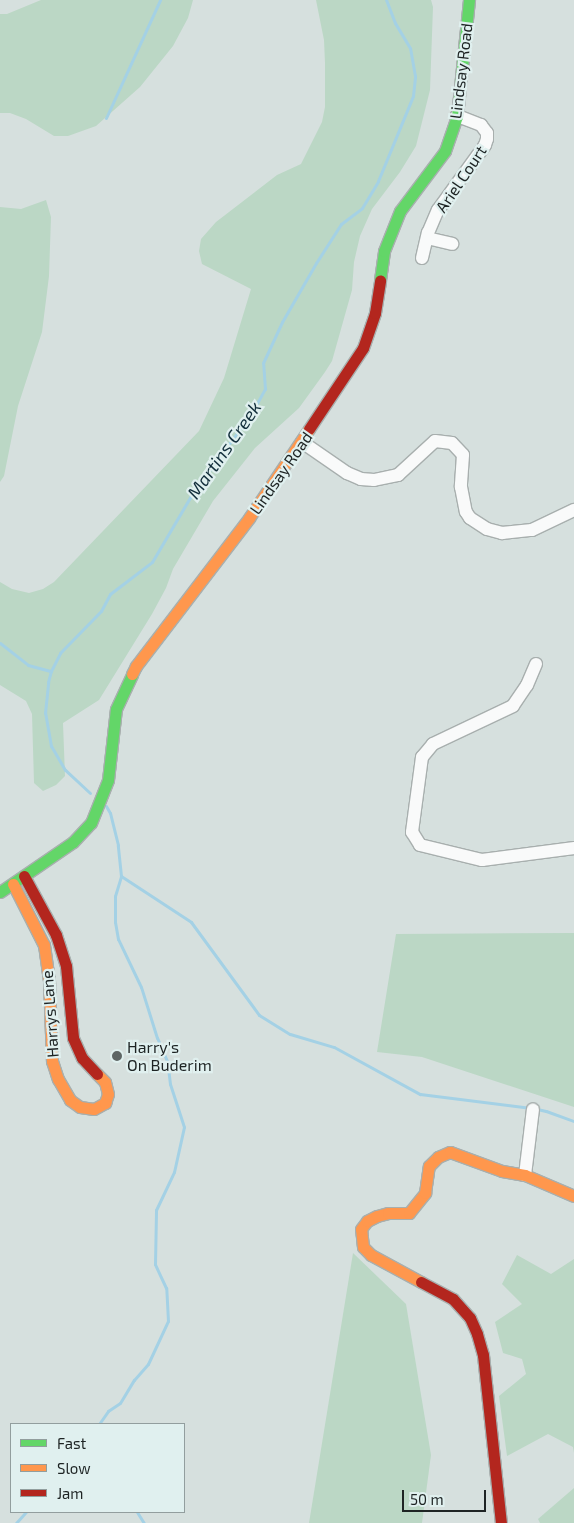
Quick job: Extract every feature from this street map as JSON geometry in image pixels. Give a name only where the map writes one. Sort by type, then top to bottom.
[{"type":"street","name":"Lindsay Road","points":[[0,892],[73,842],[91,823],[103,797],[108,780],[116,709],[136,666],[249,518],[302,442],[363,348],[375,313],[384,251],[393,226],[400,211],[445,151],[458,116],[469,0]]},
{"type":"street","name":"Ariel Court","points":[[422,258],[427,238],[438,210],[485,146],[487,139],[484,128],[458,116]]},
{"type":"street","points":[[427,238],[452,244]]},
{"type":"street","points":[[302,442],[347,473],[361,479],[374,480],[398,476],[435,441],[452,442],[463,455],[461,487],[466,512],[478,524],[494,531],[516,533],[532,530],[574,510]]},
{"type":"street","points":[[536,664],[527,685],[513,706],[433,744],[422,757],[412,832],[420,845],[482,860],[574,848]]},
{"type":"street","name":"Harrys Lane","points":[[13,884],[33,920],[44,945],[49,980],[52,1061],[58,1079],[70,1100],[80,1107],[94,1109],[105,1103],[108,1094],[105,1082],[82,1058],[73,1038],[66,966],[56,935],[24,876]]},
{"type":"street","points":[[525,1175],[533,1109]]},
{"type":"street","points":[[501,1523],[482,1355],[470,1318],[453,1299],[371,1255],[363,1247],[361,1229],[367,1221],[377,1216],[388,1213],[409,1213],[425,1193],[429,1166],[438,1157],[450,1152],[502,1171],[525,1175],[574,1196]]},
{"type":"green space","points":[[41,0],[193,0],[188,18],[173,46],[140,87],[96,126],[68,136],[54,136],[26,119],[10,113],[0,113],[0,14],[7,14]]},
{"type":"green space","points":[[316,0],[431,0],[433,7],[430,90],[416,146],[400,172],[372,209],[360,236],[354,262],[352,290],[332,361],[299,408],[255,448],[213,501],[173,569],[166,588],[152,614],[99,700],[63,723],[65,776],[56,785],[43,791],[34,783],[32,714],[26,701],[0,685],[0,582],[12,589],[29,593],[43,589],[54,582],[199,431],[224,378],[251,289],[202,264],[199,251],[201,239],[216,222],[277,175],[301,164],[322,122],[325,107],[324,40]]},
{"type":"green space","points":[[46,200],[51,217],[49,276],[42,332],[18,406],[4,476],[0,482],[0,207],[21,209]]},
{"type":"green space","points":[[574,933],[574,1107],[422,1057],[377,1052],[396,934]]},
{"type":"green space","points":[[353,1253],[406,1304],[431,1455],[422,1523],[309,1523]]},
{"type":"green space","points":[[517,1255],[551,1274],[574,1259],[574,1453],[573,1447],[548,1434],[507,1456],[499,1396],[526,1374],[522,1359],[503,1353],[495,1322],[522,1304],[502,1284]]},
{"type":"green space","points":[[574,1488],[574,1523],[540,1523],[538,1519]]},
{"type":"waterway","points":[[106,118],[160,0]]},
{"type":"waterway","name":"Martins Creek","points":[[90,793],[65,770],[51,746],[45,713],[51,671],[60,653],[101,611],[110,594],[152,562],[192,494],[251,414],[265,389],[263,363],[282,322],[341,224],[362,208],[378,181],[413,96],[415,76],[410,48],[395,23],[386,0]]},
{"type":"waterway","points":[[0,643],[28,665],[51,671]]},
{"type":"waterway","name":"Martins Creek","points":[[100,1423],[108,1411],[120,1403],[134,1380],[148,1364],[168,1321],[166,1288],[155,1264],[156,1210],[174,1172],[184,1127],[170,1084],[167,1061],[157,1038],[141,987],[118,939],[115,922],[115,896],[121,876],[118,845],[110,813],[106,806]]},
{"type":"waterway","points":[[121,876],[191,922],[259,1015],[290,1034],[334,1047],[420,1094],[531,1108]]},
{"type":"waterway","points":[[537,1109],[574,1121]]},
{"type":"waterway","name":"Martins Creek","points":[[16,1523],[25,1513]]},
{"type":"waterway","points":[[138,1513],[144,1523]]},
{"type":"traffic: fast","points":[[380,280],[384,251],[400,211],[445,151],[457,116],[469,0]]},
{"type":"traffic: fast","points":[[0,892],[73,842],[91,823],[108,780],[116,709],[132,674]]},
{"type":"traffic: slow","points":[[132,674],[136,666],[249,518],[309,429]]},
{"type":"traffic: slow","points":[[13,884],[44,945],[49,980],[52,1061],[58,1079],[70,1100],[80,1107],[94,1109],[105,1103],[108,1094],[105,1082],[97,1074]]},
{"type":"traffic: slow","points":[[421,1282],[371,1255],[363,1247],[361,1229],[367,1221],[377,1216],[388,1213],[409,1213],[425,1193],[429,1166],[438,1157],[450,1152],[502,1171],[525,1175],[574,1196]]},
{"type":"traffic: jam","points":[[309,429],[363,348],[375,313],[380,280]]},
{"type":"traffic: jam","points":[[24,876],[56,935],[66,966],[73,1038],[82,1058],[97,1074]]},
{"type":"traffic: jam","points":[[421,1282],[453,1299],[470,1318],[477,1334],[483,1355],[501,1523]]},
{"type":"place","name":"Harry's On Buderim","points":[[117,1056]]}]
